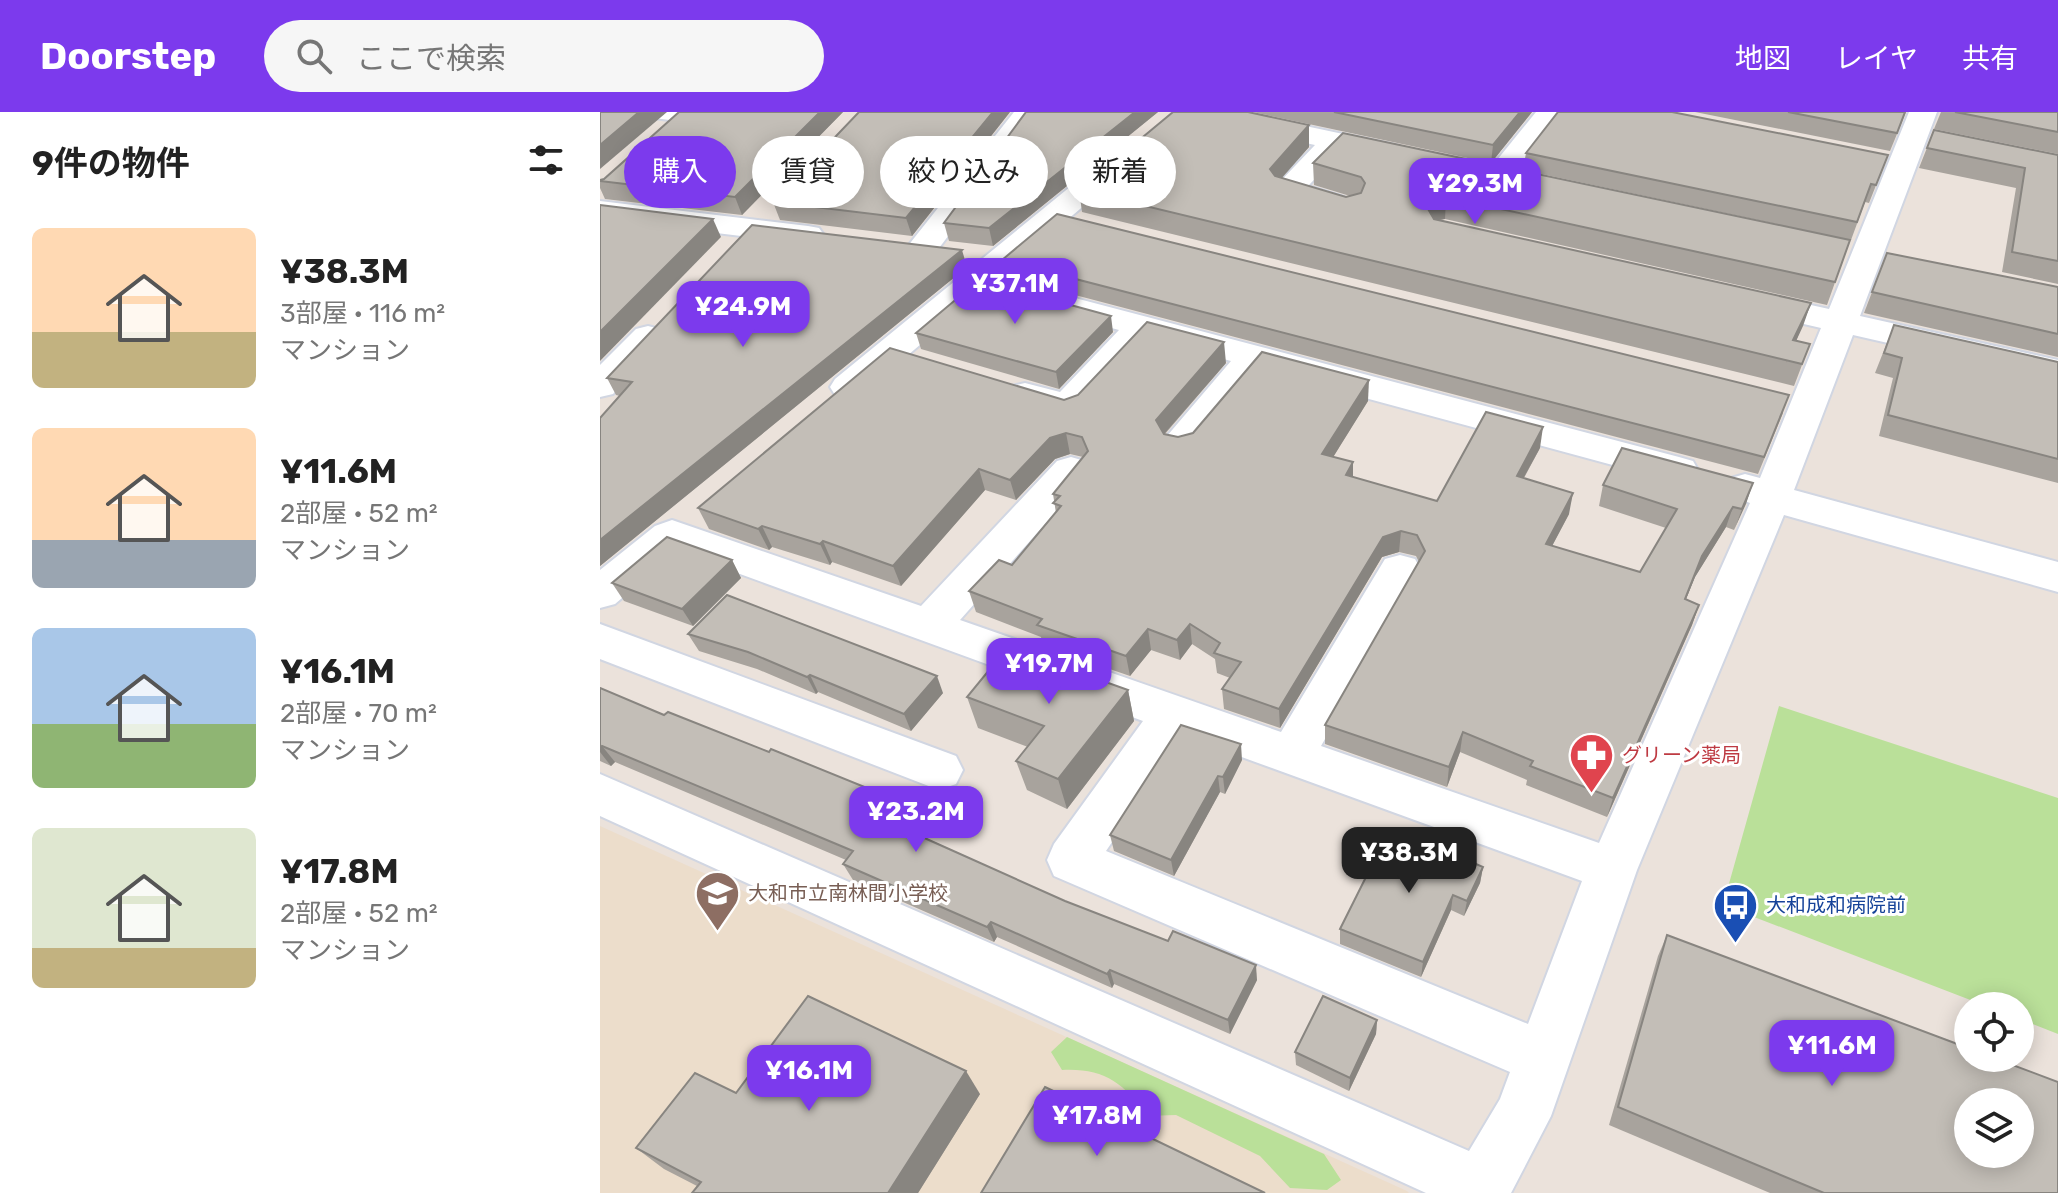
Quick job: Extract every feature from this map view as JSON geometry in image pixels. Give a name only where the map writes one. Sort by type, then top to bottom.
[{"type":"street","points":[[922,249],[1028,112]]},
{"type":"street","points":[[1499,176],[1551,112]]},
{"type":"street","points":[[658,136],[679,113]]},
{"type":"street","points":[[829,403],[987,270],[1067,221],[1172,122],[1336,141],[1425,160]]},
{"type":"street","points":[[1336,141],[1288,189],[1347,207]]},
{"type":"street","points":[[600,794],[1480,1190],[1522,1116],[1612,870],[1773,495],[1794,402],[1842,323],[1868,255],[1902,143],[1943,142]]},
{"type":"street","points":[[1469,170],[1536,184]]},
{"type":"street","points":[[721,260],[770,208]]},
{"type":"street","points":[[600,210],[845,240]]},
{"type":"street","points":[[891,245],[922,249],[1142,326],[1773,495],[1792,504],[2058,577]]},
{"type":"street","points":[[1720,295],[2058,371]]},
{"type":"street","points":[[600,386],[666,317]]},
{"type":"street","points":[[993,384],[1067,406],[1142,326]]},
{"type":"street","points":[[889,353],[933,366]]},
{"type":"street","points":[[1180,443],[1254,357]]},
{"type":"street","points":[[929,626],[1071,470]]},
{"type":"street","points":[[600,593],[684,524],[929,626],[1612,870]]},
{"type":"street","points":[[1292,755],[1400,570]]},
{"type":"street","points":[[600,641],[939,770]]},
{"type":"street","points":[[1175,713],[1072,860],[1542,1058]]},
{"type":"shaded area","name":"大和市立南林間小学校","points":[[600,826],[1407,1191],[1409,1193],[600,1193]]},
{"type":"green space","points":[[1779,706],[2058,798],[2058,1034],[2034,1025],[2034,992],[1954,994],[1723,905]]},
{"type":"green space","points":[[1067,1037],[1324,1154],[1341,1180],[1327,1190],[1290,1188],[1260,1156],[1176,1115],[1146,1116],[1129,1094],[1111,1080],[1089,1072],[1062,1070],[1051,1052]]},
{"type":"building","points":[[600,112],[639,112],[600,145]]},
{"type":"building","points":[[679,112],[820,112],[796,136],[752,136],[752,180],[736,196],[736,136],[652,136]]},
{"type":"building","points":[[859,112],[993,112],[973,136],[880,136],[880,208],[914,208],[906,218],[823,208],[864,208],[864,136],[836,136]]},
{"type":"building","points":[[1026,112],[1135,112],[1105,136],[1064,136],[1064,168],[1048,181],[1048,136],[1008,136]]},
{"type":"building","points":[[1173,112],[1248,112],[1309,125],[1270,169],[1275,176],[1346,197],[1361,193],[1365,183],[1361,177],[1313,163],[1343,133],[1850,240],[1835,282],[1446,197],[1434,199],[1427,207],[1434,219],[1811,303],[1793,340],[1810,344],[1802,364],[1154,208],[1176,208],[1176,136],[1144,136]]},
{"type":"building","points":[[1334,112],[1520,112],[1493,145]]},
{"type":"building","points":[[1558,112],[1672,112],[1888,155],[1876,185],[1871,184],[1857,222],[1526,153]]},
{"type":"building","points":[[1788,112],[1905,112],[1897,133]]},
{"type":"building","points":[[1955,112],[2058,112],[2058,132]]},
{"type":"building","points":[[1934,130],[2058,155],[2058,261],[2012,252],[2025,168],[1927,148]]},
{"type":"building","points":[[624,161],[624,184],[600,181]]},
{"type":"building","points":[[600,205],[713,219],[600,332]]},
{"type":"building","points":[[955,208],[1014,208],[989,228],[944,223]]},
{"type":"building","points":[[1057,214],[1789,395],[1764,457],[1002,260]]},
{"type":"building","points":[[752,225],[962,250],[600,540],[600,418],[632,382],[607,378]]},
{"type":"building","points":[[1887,253],[2058,287],[2058,334],[1872,292]]},
{"type":"building","points":[[979,280],[1111,316],[1056,372],[916,333]]},
{"type":"building","points":[[1147,322],[1224,342],[1156,420],[1164,434],[1178,437],[1193,433],[1262,352],[1369,380],[1322,454],[1353,462],[1346,475],[1437,501],[1486,412],[1543,427],[1517,476],[1573,493],[1546,544],[1640,572],[1677,509],[1603,485],[1622,448],[1753,483],[1742,509],[1733,507],[1702,556],[1685,599],[1699,605],[1613,798],[1530,766],[1533,761],[1463,732],[1449,767],[1325,725],[1425,551],[1417,535],[1401,531],[1383,537],[1279,709],[1222,689],[1241,662],[1214,653],[1220,643],[1190,624],[1177,640],[1148,629],[1126,656],[1037,625],[1042,619],[969,591],[999,560],[1012,565],[1061,506],[1053,503],[1060,496],[1053,494],[1088,451],[1082,437],[1066,433],[1050,438],[1010,480],[979,469],[893,566],[823,541],[820,544],[762,526],[758,529],[698,508],[890,348],[1064,400],[1078,395]]},
{"type":"building","points":[[1894,325],[2058,362],[2058,459],[1888,415],[1902,358],[1884,353]]},
{"type":"building","points":[[667,537],[732,560],[682,609],[612,583]]},
{"type":"building","points":[[727,595],[937,676],[904,714],[748,652],[688,634]]},
{"type":"building","points":[[1008,647],[1128,690],[1058,779],[1016,761],[1044,726],[967,697]]},
{"type":"building","points":[[600,688],[664,715],[668,712],[769,752],[771,749],[926,812],[911,832],[1065,901],[1168,941],[1173,931],[1256,965],[1228,1020],[1110,970],[1107,974],[991,922],[987,927],[843,864],[853,851],[602,746],[600,748]]},
{"type":"building","points":[[1181,725],[1241,744],[1223,777],[1218,776],[1171,860],[1110,835]]},
{"type":"building","points":[[1388,833],[1411,841],[1414,837],[1483,867],[1467,901],[1453,895],[1423,962],[1340,929]]},
{"type":"building","points":[[1667,935],[1954,1043],[1954,1072],[2031,1072],[2058,1082],[2058,1193],[1824,1193],[1618,1107]]},
{"type":"building","points":[[808,996],[966,1071],[888,1193],[692,1193],[701,1182],[636,1148],[695,1073],[736,1093]]},
{"type":"building","points":[[1323,996],[1377,1020],[1350,1078],[1295,1052]]},
{"type":"building","points":[[1045,1087],[1265,1193],[981,1193]]},
{"type":"place","name":"グリーン薬局","points":[[1591,794]]},
{"type":"place","name":"大和市立南林間小学校","points":[[717,932]]},
{"type":"place","name":"大和成和病院前","points":[[1735,944]]}]
